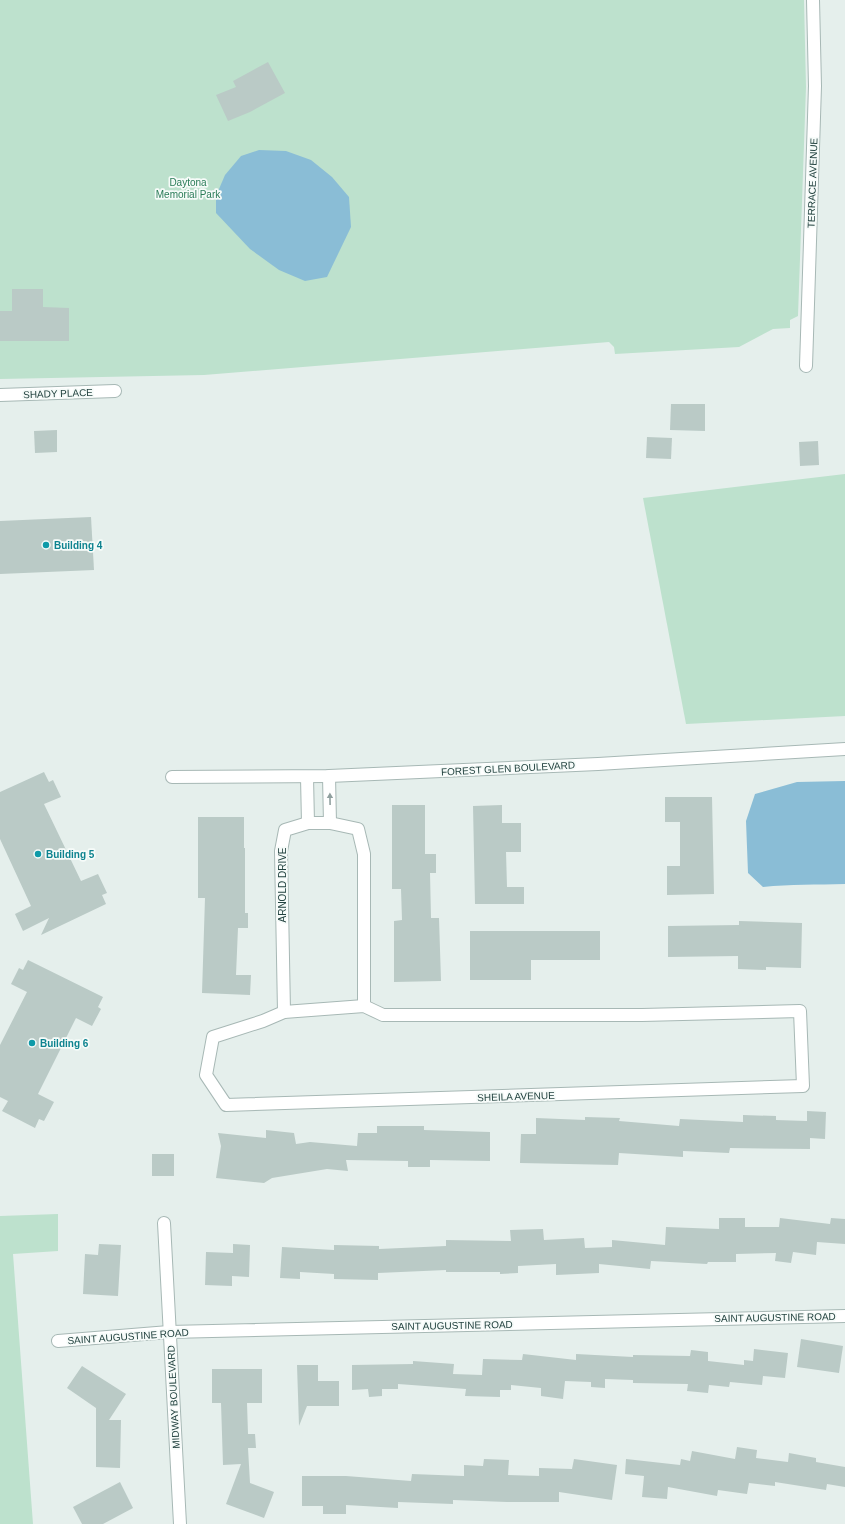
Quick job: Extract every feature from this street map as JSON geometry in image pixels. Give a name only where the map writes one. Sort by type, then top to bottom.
[{"type":"street","name":"TERRACE AVENUE","points":[[806,366],[815,86],[813,0]]},
{"type":"street","name":"SHADY PLACE","points":[[0,395],[115,391]]},
{"type":"street","name":"FOREST GLEN BOULEVARD","points":[[172,776],[307,777],[598,764],[845,749]]},
{"type":"street","points":[[329,776],[330,823]]},
{"type":"street","points":[[307,777],[308,823],[330,823],[358,829],[364,854],[364,1006]]},
{"type":"street","name":"ARNOLD DRIVE","points":[[284,1012],[281,850],[285,830],[308,823]]},
{"type":"street","name":"SHEILA AVENUE","points":[[364,1006],[383,1015],[642,1015],[800,1011],[802,1086],[226,1105],[206,1075],[212,1038],[263,1022],[284,1012],[364,1006]]},
{"type":"street","name":"MIDWAY BOULEVARD","points":[[164,1223],[180,1524]]},
{"type":"street","name":"SAINT AUGUSTINE ROAD","points":[[58,1340],[169,1332],[845,1316]]},
{"type":"green space","name":"Daytona Memorial Park","points":[[0,0],[804,0],[806,87],[798,316],[790,320],[790,328],[773,329],[739,347],[615,354],[614,347],[609,342],[204,375],[0,379]]},
{"type":"green space","points":[[845,474],[845,716],[686,724],[643,498]]},
{"type":"green space","points":[[58,1214],[58,1251],[13,1254],[33,1524],[0,1524],[0,1216]]},
{"type":"water","points":[[259,150],[286,151],[311,160],[332,177],[349,197],[351,227],[327,277],[305,281],[279,270],[250,249],[216,213],[216,196],[225,175],[241,156]]},
{"type":"water","points":[[845,781],[845,884],[763,887],[748,873],[746,821],[755,794],[797,782]]},
{"type":"building","points":[[268,62],[285,93],[250,112],[228,121],[216,95],[236,87],[233,81]]},
{"type":"building","points":[[12,289],[43,289],[43,307],[69,308],[69,341],[0,341],[0,311],[12,311]]},
{"type":"building","points":[[671,404],[705,404],[705,431],[670,430]]},
{"type":"building","points":[[57,430],[57,452],[35,453],[34,431]]},
{"type":"building","points":[[647,437],[672,438],[671,459],[646,458]]},
{"type":"building","points":[[818,441],[819,465],[800,466],[799,442]]},
{"type":"building","name":"Building 4","points":[[91,517],[94,570],[0,574],[0,521]]},
{"type":"building","name":"Building 5","points":[[44,772],[49,782],[53,780],[61,797],[44,804],[81,881],[98,874],[107,893],[102,895],[106,904],[41,935],[49,918],[23,931],[15,914],[31,906],[0,839],[0,792]]},
{"type":"building","points":[[665,797],[712,797],[714,894],[667,895],[667,866],[680,866],[680,822],[665,822]]},
{"type":"building","points":[[392,805],[425,805],[425,854],[436,854],[436,873],[430,873],[431,918],[439,918],[441,981],[394,982],[394,921],[402,920],[401,889],[392,889]]},
{"type":"building","points":[[502,805],[502,823],[521,823],[521,852],[506,852],[507,887],[524,887],[524,904],[475,904],[473,806]]},
{"type":"building","points":[[198,817],[244,817],[245,913],[248,913],[248,928],[238,928],[236,975],[251,975],[250,995],[202,993],[205,898],[198,898]]},
{"type":"building","points":[[739,921],[802,923],[801,968],[766,967],[766,970],[738,969],[738,956],[668,957],[668,926],[739,925]]},
{"type":"building","points":[[470,931],[600,931],[600,960],[531,960],[531,980],[470,980]]},
{"type":"building","name":"Building 6","points":[[28,960],[103,997],[98,1007],[101,1009],[92,1026],[76,1018],[38,1094],[54,1102],[44,1121],[39,1119],[35,1128],[2,1111],[8,1101],[0,1097],[0,1045],[27,992],[11,984],[19,968],[23,970]]},
{"type":"building","points":[[807,1111],[826,1112],[825,1139],[810,1138],[810,1149],[730,1148],[729,1153],[683,1151],[683,1157],[619,1153],[618,1165],[520,1163],[521,1134],[536,1134],[536,1118],[585,1120],[585,1117],[620,1118],[619,1121],[679,1126],[680,1119],[743,1122],[743,1115],[776,1116],[776,1120],[807,1121]]},
{"type":"building","points":[[377,1126],[424,1126],[424,1130],[490,1132],[490,1161],[430,1160],[430,1167],[408,1167],[408,1161],[346,1160],[348,1171],[327,1169],[272,1178],[264,1183],[216,1178],[221,1146],[218,1133],[266,1138],[266,1130],[294,1133],[296,1144],[310,1142],[357,1146],[358,1133],[377,1133]]},
{"type":"building","points":[[152,1154],[174,1154],[174,1176],[152,1176]]},
{"type":"building","points":[[719,1218],[745,1218],[745,1227],[779,1227],[780,1218],[830,1224],[831,1218],[845,1219],[845,1244],[817,1242],[816,1255],[793,1252],[791,1263],[775,1261],[776,1253],[736,1254],[736,1262],[708,1262],[707,1264],[651,1261],[650,1269],[599,1264],[599,1273],[556,1275],[556,1264],[518,1266],[518,1273],[500,1274],[500,1272],[446,1272],[446,1270],[378,1273],[378,1280],[334,1279],[334,1274],[300,1272],[300,1279],[280,1278],[282,1247],[334,1250],[334,1245],[379,1246],[379,1249],[446,1246],[446,1240],[511,1241],[510,1230],[543,1229],[544,1240],[584,1238],[585,1248],[612,1247],[612,1240],[665,1245],[666,1227],[719,1229]]},
{"type":"building","points":[[99,1244],[121,1245],[118,1296],[83,1294],[85,1254],[98,1255]]},
{"type":"building","points":[[233,1244],[250,1245],[249,1277],[232,1276],[232,1286],[205,1285],[206,1252],[233,1253]]},
{"type":"building","points":[[801,1339],[843,1346],[839,1373],[797,1367]]},
{"type":"building","points":[[754,1349],[788,1353],[785,1378],[763,1376],[762,1385],[730,1382],[729,1387],[709,1385],[708,1393],[687,1391],[688,1384],[633,1383],[633,1380],[605,1379],[605,1388],[591,1387],[591,1382],[565,1381],[563,1399],[541,1396],[541,1388],[511,1385],[511,1390],[500,1390],[500,1397],[465,1396],[466,1389],[398,1384],[398,1389],[382,1389],[382,1396],[369,1397],[368,1389],[352,1390],[352,1365],[413,1364],[413,1361],[454,1364],[453,1374],[482,1375],[483,1359],[522,1360],[523,1354],[576,1360],[576,1354],[633,1357],[633,1355],[690,1356],[691,1350],[708,1352],[708,1361],[744,1365],[744,1360],[753,1361]]},
{"type":"building","points":[[297,1365],[318,1365],[318,1381],[339,1381],[339,1406],[307,1406],[299,1426]]},
{"type":"building","points":[[82,1366],[126,1394],[109,1420],[121,1420],[120,1468],[96,1467],[96,1408],[67,1388]]},
{"type":"building","points":[[212,1369],[262,1369],[262,1403],[247,1403],[248,1434],[255,1434],[256,1448],[248,1448],[250,1483],[274,1492],[264,1518],[226,1504],[241,1464],[223,1465],[221,1403],[212,1403]]},
{"type":"building","points":[[737,1447],[757,1450],[756,1458],[788,1462],[789,1453],[816,1458],[816,1462],[845,1467],[845,1487],[827,1484],[826,1490],[775,1482],[775,1486],[749,1483],[747,1494],[718,1490],[717,1496],[668,1487],[667,1499],[642,1497],[644,1476],[625,1474],[626,1459],[680,1465],[681,1459],[690,1461],[692,1451],[735,1459]]},
{"type":"building","points":[[484,1459],[509,1460],[508,1475],[539,1476],[539,1468],[572,1469],[574,1459],[617,1465],[612,1500],[559,1492],[559,1502],[453,1500],[453,1504],[398,1502],[398,1508],[346,1505],[346,1514],[323,1514],[323,1506],[302,1506],[302,1476],[346,1476],[411,1481],[412,1474],[464,1476],[464,1465],[483,1466]]},
{"type":"building","points":[[120,1482],[133,1508],[103,1524],[82,1524],[73,1507]]},
{"type":"place","name":"Building 4","points":[[46,545]]},
{"type":"place","name":"Building 5","points":[[38,854]]},
{"type":"place","name":"Building 6","points":[[32,1043]]}]
